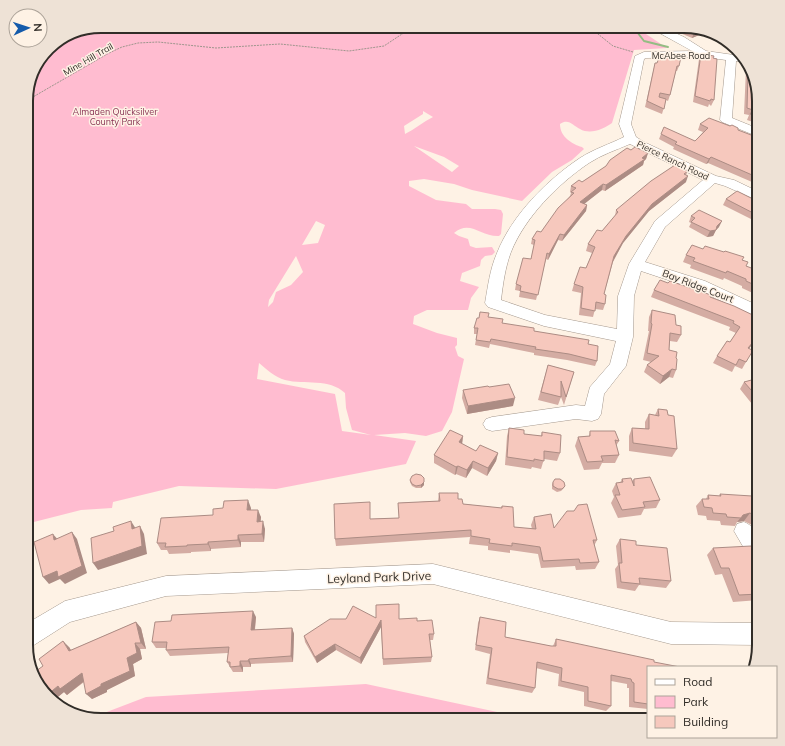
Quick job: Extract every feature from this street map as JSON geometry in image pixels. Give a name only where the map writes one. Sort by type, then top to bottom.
[{"type":"street","points":[[667,33],[680,39],[703,54]]},
{"type":"street","name":"McAbee Road","points":[[644,55],[703,54],[736,58]]},
{"type":"street","points":[[624,337],[544,320],[493,303],[499,266],[511,238],[527,215],[554,185],[585,161],[631,139],[625,124],[639,58],[644,55]]},
{"type":"street","points":[[736,58],[726,120],[752,130]]},
{"type":"street","name":"Pierce Ranch Road","points":[[631,139],[640,145],[712,179],[729,183],[752,194]]},
{"type":"street","points":[[492,424],[576,412],[592,414],[596,392],[618,366],[624,337],[626,296],[636,264],[660,224],[712,179]]},
{"type":"street","name":"Bay Ridge Court","points":[[636,264],[700,285],[752,309]]},
{"type":"street","points":[[744,531],[752,544]]},
{"type":"street","name":"Leyland Park Drive","points":[[33,632],[65,612],[166,586],[433,574],[671,633],[752,634]]},
{"type":"path","name":"Mine Hill Trail","points":[[33,97],[109,53],[122,47],[138,43],[178,43],[216,48],[280,44],[349,51],[384,46],[405,33]]},
{"type":"path","points":[[597,33],[613,46],[644,55]]},
{"type":"green space","name":"Almaden Quicksilver County Park","points":[[101,33],[644,33],[667,48],[634,50],[612,123],[601,129],[592,131],[584,131],[568,122],[563,122],[560,124],[564,136],[574,144],[584,149],[572,160],[552,172],[522,201],[472,190],[454,184],[424,179],[409,181],[409,186],[436,200],[466,204],[472,209],[501,210],[503,214],[501,234],[499,236],[493,236],[471,228],[460,229],[454,233],[468,239],[470,246],[476,248],[492,247],[495,252],[492,255],[485,256],[481,260],[480,266],[462,273],[460,281],[479,287],[471,298],[468,310],[427,310],[414,316],[413,324],[437,333],[457,338],[457,345],[455,347],[458,356],[464,359],[452,412],[442,431],[426,436],[405,433],[374,435],[416,441],[406,464],[276,489],[179,486],[113,502],[112,508],[81,510],[33,522],[33,97],[38,75],[44,63],[63,44],[88,34]],"holes":[[[423,111],[433,117],[405,134],[404,126],[423,114]],[[414,146],[444,157],[459,166],[452,172]],[[316,221],[325,225],[318,243],[302,245]],[[296,256],[303,272],[291,285],[276,292],[273,302],[268,307],[269,300]],[[259,363],[281,379],[332,385],[339,388],[345,393],[346,408],[352,430],[371,435],[342,431],[335,394],[257,379]]]},
{"type":"green space","points":[[366,684],[502,713],[104,713],[146,697]]},
{"type":"building","points":[[663,54],[681,57],[679,66],[677,66],[670,95],[660,93],[659,97],[666,99],[664,109],[647,101],[655,63],[657,63],[659,58],[662,59]]},
{"type":"building","points":[[701,54],[714,56],[713,58],[717,59],[714,100],[711,99],[710,101],[695,96]]},
{"type":"building","points":[[748,78],[751,88],[752,110],[747,108]]},
{"type":"building","points":[[709,118],[730,126],[732,125],[738,128],[738,130],[752,135],[752,175],[711,157],[709,159],[675,144],[677,142],[661,134],[664,127],[695,141],[708,128],[700,124]]},
{"type":"building","points":[[635,147],[648,153],[642,158],[645,159],[606,185],[603,184],[580,202],[587,205],[564,235],[560,234],[549,254],[547,253],[538,295],[520,291],[521,286],[516,284],[523,258],[531,259],[535,240],[532,239],[537,231],[541,232],[558,208],[574,193],[571,192],[576,188],[571,186],[579,180],[582,182],[606,166],[610,160],[627,148],[631,150]]},
{"type":"building","points":[[675,165],[688,171],[684,174],[688,176],[652,204],[626,236],[614,256],[604,294],[606,295],[605,304],[596,302],[595,311],[581,308],[583,287],[574,284],[580,267],[586,268],[595,247],[588,244],[597,230],[602,231],[618,212],[616,210],[651,181]]},
{"type":"building","points":[[737,191],[752,198],[752,212],[726,199]]},
{"type":"building","points":[[699,210],[722,221],[717,226],[716,230],[710,231],[691,222],[695,218],[691,216]]},
{"type":"building","points":[[692,245],[703,249],[705,246],[744,257],[742,260],[748,262],[746,266],[752,268],[752,284],[746,281],[746,279],[727,271],[726,273],[693,261],[695,258],[686,255]]},
{"type":"building","points":[[660,280],[668,283],[670,281],[711,295],[710,297],[752,315],[752,343],[748,348],[752,350],[752,352],[746,362],[739,359],[736,365],[717,356],[727,341],[730,342],[740,327],[733,323],[734,321],[654,290]]},
{"type":"building","points":[[652,310],[675,315],[676,325],[681,326],[681,335],[670,333],[669,350],[677,352],[676,370],[672,369],[663,376],[647,365],[659,356],[647,353],[652,324]]},
{"type":"building","points":[[480,312],[489,313],[488,317],[503,319],[502,323],[534,328],[534,331],[589,340],[588,344],[598,346],[597,361],[569,354],[535,349],[536,347],[491,339],[490,342],[476,340],[478,328],[474,328]]},
{"type":"building","points":[[548,365],[574,372],[566,397],[561,381],[561,397],[541,392]]},
{"type":"building","points":[[752,380],[752,391],[744,382]]},
{"type":"building","points":[[509,384],[515,398],[468,406],[463,390]]},
{"type":"building","points":[[658,409],[667,410],[668,415],[674,416],[677,449],[633,443],[632,428],[649,429],[649,414],[659,416]]},
{"type":"building","points":[[509,428],[524,430],[524,434],[542,436],[542,432],[561,435],[560,453],[544,451],[544,461],[507,457]]},
{"type":"building","points":[[450,430],[463,436],[459,442],[476,451],[480,445],[498,453],[488,468],[473,461],[467,470],[458,466],[456,467],[434,455]]},
{"type":"building","points":[[590,431],[615,431],[619,441],[615,440],[619,455],[601,456],[603,461],[587,462],[578,437],[590,436]]},
{"type":"building","points":[[416,474],[421,475],[424,478],[424,482],[421,485],[416,486],[412,484],[410,480],[412,476]]},
{"type":"building","points":[[650,477],[660,500],[643,502],[645,507],[622,510],[615,495],[620,495],[616,483],[623,482],[622,479],[631,478],[634,486],[634,479]]},
{"type":"building","points":[[555,479],[560,479],[564,482],[565,486],[562,489],[558,489],[553,486]]},
{"type":"building","points":[[439,493],[458,493],[458,499],[462,499],[463,504],[502,508],[502,506],[513,507],[514,527],[536,529],[534,517],[551,514],[554,528],[567,511],[574,511],[578,505],[587,504],[597,540],[593,540],[599,562],[580,563],[579,559],[543,561],[540,547],[512,543],[512,546],[489,543],[490,539],[471,536],[471,530],[335,539],[334,504],[370,502],[370,519],[399,518],[398,503],[440,501]]},
{"type":"building","points":[[720,494],[752,496],[752,514],[750,513],[743,515],[741,518],[727,517],[726,514],[713,513],[712,508],[704,507],[702,499],[709,499],[708,495],[721,496]]},
{"type":"building","points":[[248,500],[247,510],[258,510],[257,522],[263,521],[262,534],[238,535],[238,540],[208,542],[208,544],[187,546],[165,547],[166,543],[157,543],[161,518],[213,515],[213,509],[223,508],[224,501]]},
{"type":"building","points":[[131,521],[132,529],[140,526],[142,546],[93,563],[91,538],[114,531],[113,527]]},
{"type":"building","points":[[72,532],[82,566],[58,577],[57,571],[43,577],[34,542],[53,534],[54,540]]},
{"type":"building","points":[[620,539],[636,541],[636,545],[667,548],[671,581],[639,578],[640,584],[621,582],[619,563],[622,563]]},
{"type":"building","points":[[751,546],[752,594],[739,595],[729,568],[721,568],[713,548]]},
{"type":"building","points":[[399,604],[399,619],[417,618],[417,621],[432,620],[434,634],[429,634],[432,657],[383,659],[381,620],[360,658],[335,644],[315,657],[304,636],[330,619],[346,619],[353,606],[376,618],[376,605]]},
{"type":"building","points":[[253,611],[251,630],[292,628],[291,656],[249,659],[248,661],[240,661],[240,666],[230,667],[230,662],[227,662],[229,647],[166,650],[167,642],[152,642],[155,622],[171,621],[172,615]]},
{"type":"building","points":[[480,617],[506,622],[505,637],[551,646],[556,646],[556,639],[654,660],[654,662],[675,666],[647,666],[647,704],[634,702],[634,683],[631,679],[611,675],[611,706],[588,701],[588,687],[561,681],[562,668],[537,662],[535,688],[488,678],[492,648],[476,645]]},
{"type":"building","points":[[136,622],[141,643],[135,643],[137,653],[127,658],[130,671],[101,684],[101,686],[86,694],[82,673],[60,689],[58,686],[51,691],[44,683],[38,671],[43,666],[39,659],[63,641],[69,651]]},
{"type":"waterway","points":[[638,33],[644,41],[668,47]]}]
